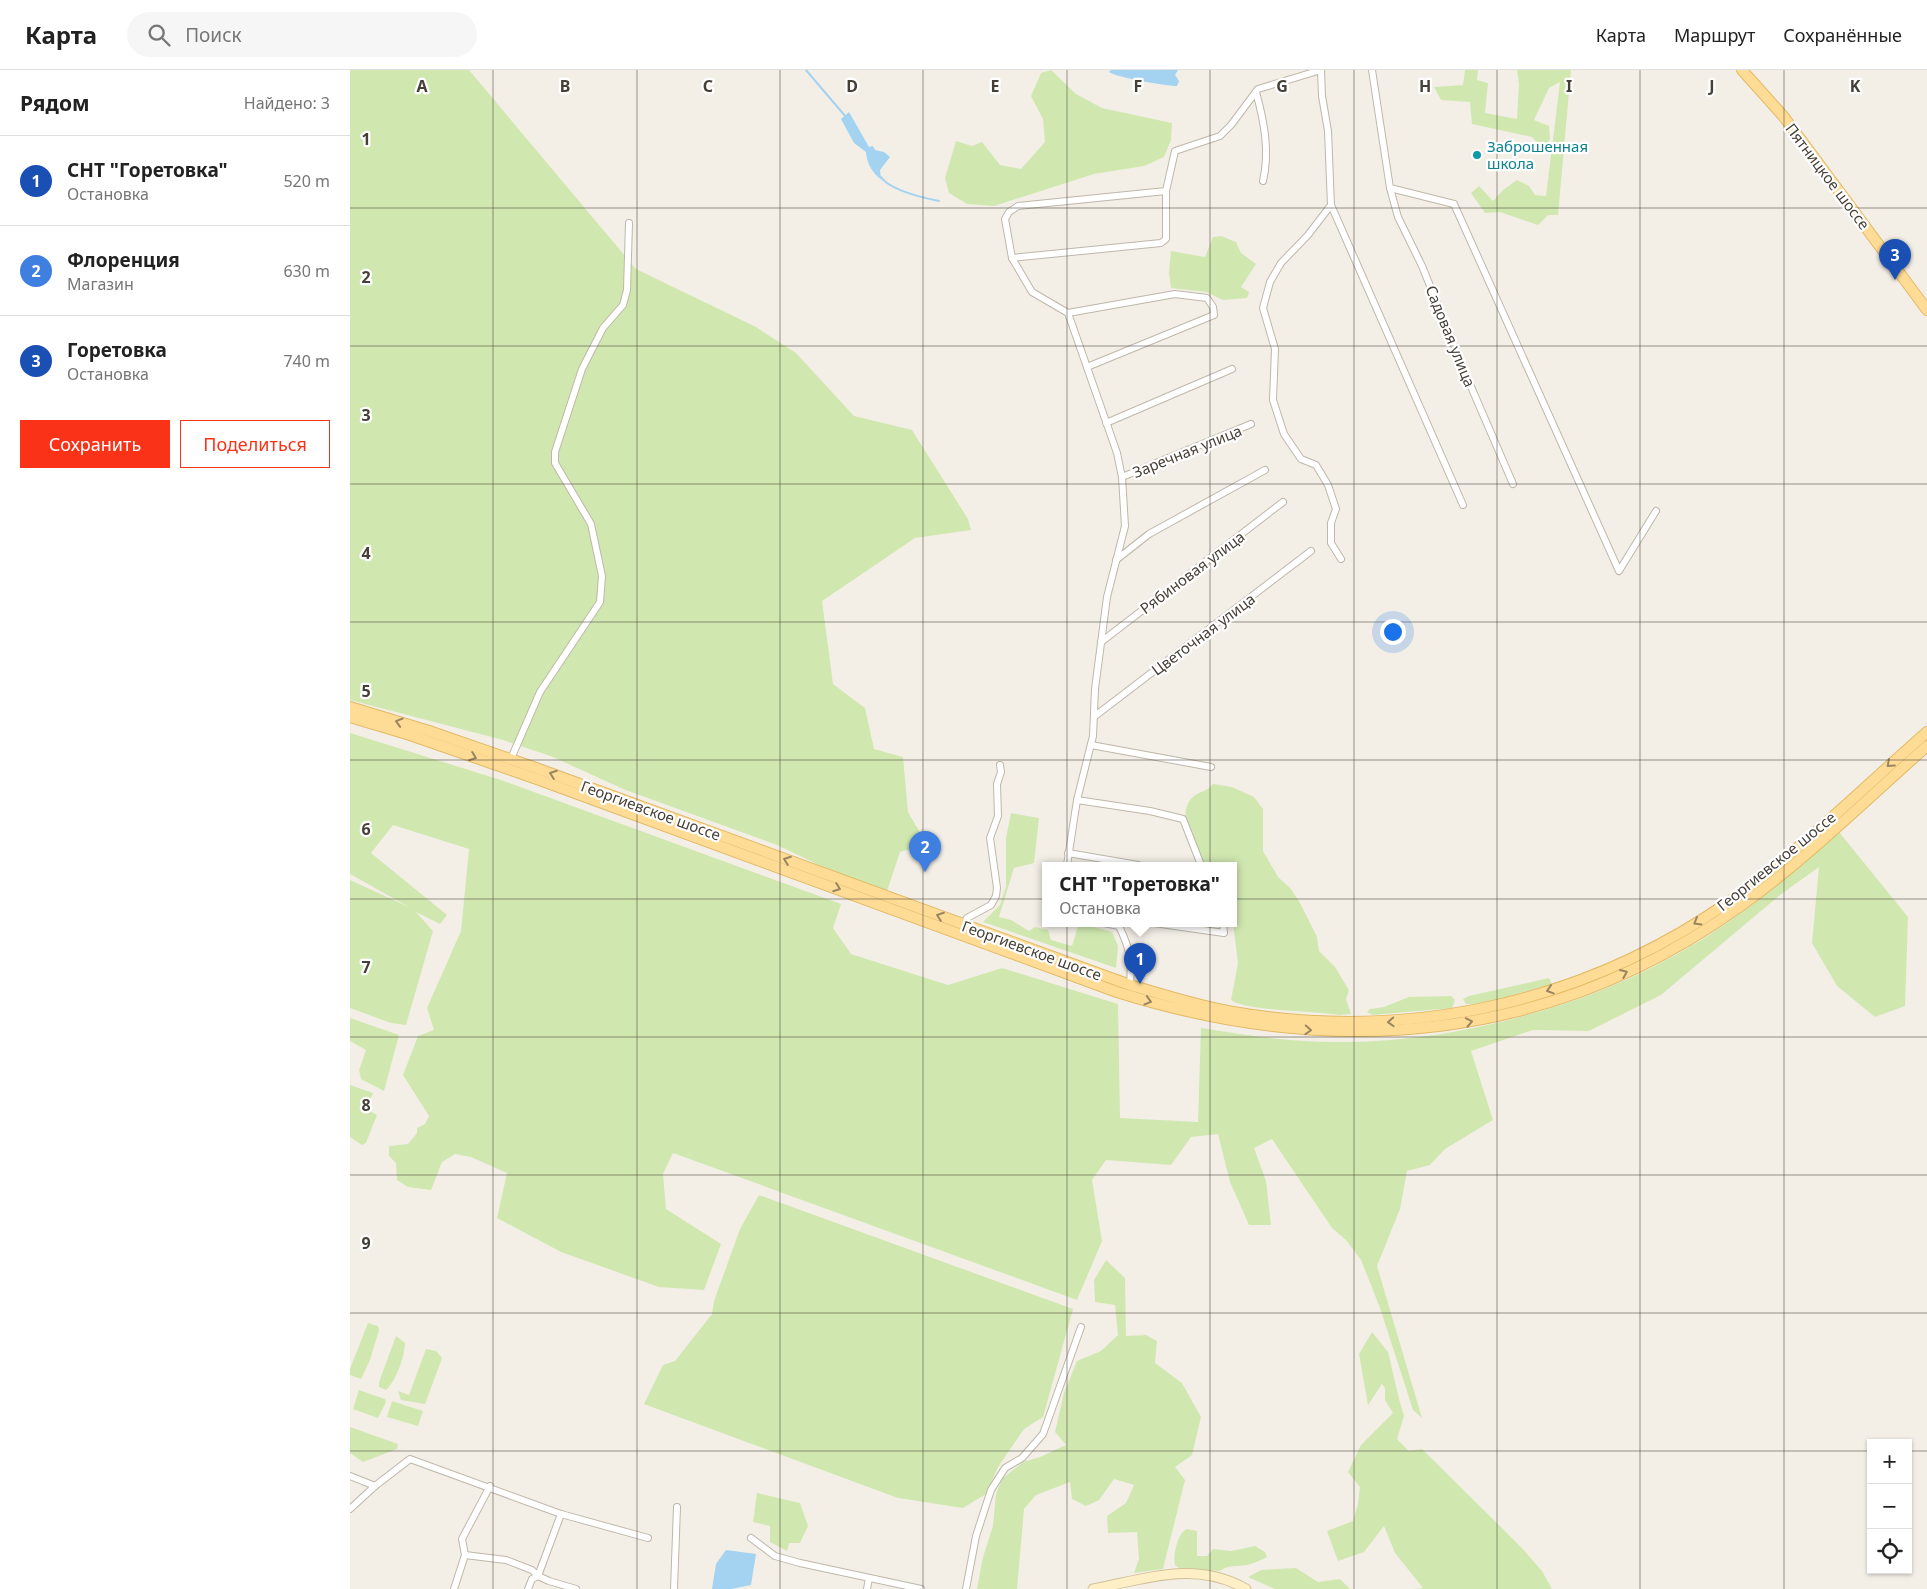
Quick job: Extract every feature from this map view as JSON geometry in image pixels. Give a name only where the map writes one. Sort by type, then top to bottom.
[{"type":"main road","name":"Пятницкое шоссе","points":[[1742,70],[1784,117],[1927,310]]},
{"type":"main road","name":"Георгиевское шоссе","points":[[350,707],[429,731],[512,760],[1130,985],[1231,1012],[1297,1020],[1367,1022],[1415,1020],[1476,1011],[1558,988],[1636,956],[1732,900],[1783,859],[1927,732]]},
{"type":"main road","name":"Георгиевское шоссе","points":[[350,717],[495,764],[1117,992],[1181,1010],[1240,1022],[1342,1032],[1421,1029],[1485,1019],[1567,996],[1639,967],[1683,944],[1742,905],[1806,854],[1927,746]]},
{"type":"main road","points":[[1093,1589],[1172,1574],[1191,1573],[1219,1576],[1246,1589]]},
{"type":"street","points":[[1012,258],[1160,244],[1166,239],[1166,190],[1175,151],[1220,136],[1258,89],[1321,70],[1322,96],[1328,130],[1331,205],[1463,506]]},
{"type":"street","name":"Садовая улица","points":[[1372,70],[1390,188],[1398,217],[1422,266],[1513,484]]},
{"type":"street","points":[[1256,92],[1266,146],[1267,164],[1263,181]]},
{"type":"street","points":[[1390,188],[1454,204],[1619,571],[1656,511]]},
{"type":"street","points":[[1067,862],[1077,800],[1091,745],[1100,642],[1107,598],[1125,526],[1122,477],[1106,423],[1068,313],[1032,292],[1012,258],[1005,219],[1009,212],[1018,206],[1166,190]]},
{"type":"street","points":[[1331,205],[1308,235],[1281,263],[1270,282],[1262,308],[1275,350],[1273,400],[1284,434],[1301,459],[1316,465],[1328,485],[1336,509],[1331,523],[1331,543],[1341,559]]},
{"type":"street","points":[[495,764],[512,760],[524,725],[540,692],[600,602],[602,576],[591,524],[555,463],[555,452],[582,369],[603,328],[623,305],[627,290],[629,223]]},
{"type":"street","points":[[1068,313],[1174,294],[1207,298],[1213,307],[1214,315],[1087,367]]},
{"type":"street","points":[[1106,423],[1232,369]]},
{"type":"street","name":"Заречная улица","points":[[1122,477],[1251,424]]},
{"type":"street","points":[[1116,560],[1149,534],[1265,470]]},
{"type":"street","name":"Рябиновая улица","points":[[1100,642],[1283,502]]},
{"type":"street","name":"Цветочная улица","points":[[1095,716],[1311,551]]},
{"type":"street","points":[[1091,745],[1211,767]]},
{"type":"street","points":[[963,925],[967,918],[991,905],[996,896],[997,888],[990,838],[998,816],[997,784],[1001,772],[1000,765]]},
{"type":"street","points":[[1077,800],[1150,811],[1183,819],[1200,862]]},
{"type":"street","points":[[1068,853],[1120,862]]},
{"type":"street","points":[[1121,927],[1131,952],[1130,985]]},
{"type":"street","points":[[1179,927],[1224,934],[1223,927]]},
{"type":"street","points":[[966,1589],[976,1536],[992,1490],[1005,1468],[1022,1458],[1043,1434],[1081,1327]]},
{"type":"street","points":[[350,1509],[374,1486],[410,1459],[490,1486],[561,1514],[648,1538]]},
{"type":"street","points":[[350,1476],[374,1486]]},
{"type":"street","points":[[454,1589],[465,1555],[462,1539],[490,1486]]},
{"type":"street","points":[[674,1589],[677,1508]]},
{"type":"street","points":[[528,1589],[532,1579],[538,1576],[561,1514]]},
{"type":"street","points":[[751,1538],[775,1556],[921,1589]]},
{"type":"street","points":[[465,1555],[506,1560],[532,1570],[538,1576],[576,1589]]},
{"type":"street","points":[[867,1589],[869,1578]]},
{"type":"green space","points":[[350,70],[469,70],[636,269],[756,327],[796,353],[854,416],[912,430],[968,519],[971,530],[915,538],[822,601],[833,684],[865,708],[874,749],[903,757],[908,812],[922,836],[910,849],[900,852],[887,891],[842,876],[777,845],[623,789],[553,757],[503,740],[350,700]]},
{"type":"green space","points":[[1051,70],[1076,94],[1102,108],[1172,123],[1171,140],[1164,157],[1144,166],[1094,174],[994,206],[967,204],[949,193],[945,178],[956,141],[972,146],[982,142],[1000,165],[1021,169],[1045,142],[1043,119],[1031,96],[1041,73]]},
{"type":"green space","points":[[1465,70],[1478,70],[1477,80],[1488,83],[1485,113],[1517,119],[1519,84],[1517,70],[1571,70],[1558,215],[1548,215],[1538,225],[1500,212],[1485,213],[1471,193],[1479,186],[1493,201],[1503,190],[1517,180],[1529,186],[1535,195],[1546,196],[1560,82],[1549,88],[1534,120],[1549,126],[1550,138],[1546,152],[1532,137],[1472,124],[1470,102],[1441,100],[1434,87],[1463,85]]},
{"type":"green space","points":[[1221,236],[1236,242],[1241,253],[1256,264],[1241,287],[1249,292],[1247,298],[1223,300],[1206,292],[1171,288],[1169,273],[1171,251],[1205,257],[1213,237]]},
{"type":"green space","points":[[350,733],[501,780],[841,904],[833,928],[851,954],[948,985],[1002,968],[1118,1004],[1120,1118],[1198,1122],[1201,1028],[1292,1040],[1347,1042],[1388,1040],[1429,1036],[1514,1019],[1596,992],[1670,958],[1716,931],[1779,884],[1839,832],[1908,917],[1905,1006],[1875,1017],[1837,986],[1812,943],[1819,867],[1780,895],[1661,995],[1589,1031],[1533,1030],[1471,1051],[1493,1120],[1445,1149],[1430,1165],[1407,1171],[1400,1209],[1377,1266],[1422,1418],[1413,1410],[1380,1308],[1361,1260],[1346,1240],[1332,1228],[1272,1139],[1254,1148],[1266,1181],[1271,1225],[1249,1225],[1230,1182],[1218,1134],[1191,1137],[1171,1165],[1106,1160],[1092,1180],[1102,1241],[1077,1300],[673,1153],[663,1174],[666,1209],[721,1244],[704,1290],[659,1287],[561,1252],[497,1218],[507,1173],[471,1157],[455,1154],[442,1162],[431,1190],[408,1187],[397,1180],[396,1163],[389,1156],[389,1146],[408,1144],[417,1133],[417,1128],[425,1124],[429,1116],[403,1075],[418,1036],[434,1030],[427,1008],[461,931],[469,849],[393,825],[371,853],[447,915],[440,924],[416,912],[433,931],[406,1025],[391,1023],[350,1008],[350,880],[409,907],[350,874]]},
{"type":"green space","points":[[524,769],[1114,983],[1114,986],[523,771]]},
{"type":"green space","points":[[1213,784],[1232,787],[1254,797],[1263,809],[1263,851],[1278,877],[1290,888],[1299,901],[1317,937],[1319,951],[1335,967],[1349,990],[1346,999],[1351,1014],[1339,1015],[1266,1009],[1239,1004],[1231,1000],[1238,963],[1234,927],[1237,927],[1237,862],[1203,862],[1191,841],[1186,821],[1188,803],[1194,796],[1208,789]]},
{"type":"green space","points":[[1011,813],[1039,818],[1034,863],[1014,868],[999,917],[1011,920],[1029,931],[1035,927],[1048,930],[1051,940],[1072,946],[1078,927],[1094,927],[1112,932],[1118,946],[1116,968],[983,922],[1000,905],[1006,886],[1006,838]]},
{"type":"green space","points":[[1549,978],[1552,984],[1498,999],[1466,1004],[1463,999],[1469,996]]},
{"type":"green space","points":[[1451,996],[1455,1000],[1452,1008],[1373,1015],[1367,1012],[1370,1009],[1384,1007],[1409,997]]},
{"type":"green space","points":[[350,1018],[399,1035],[384,1091],[361,1079],[359,1070],[366,1050],[350,1041]]},
{"type":"green space","points":[[350,1085],[373,1093],[366,1109],[377,1115],[366,1143],[362,1145],[350,1137]]},
{"type":"green space","points":[[759,1195],[1073,1309],[1043,1417],[1024,1429],[998,1467],[986,1494],[963,1508],[898,1498],[644,1404],[663,1365],[675,1361],[712,1314],[714,1301],[740,1229]]},
{"type":"green space","points":[[1106,1260],[1125,1278],[1126,1336],[1146,1335],[1157,1341],[1155,1363],[1182,1383],[1201,1417],[1192,1455],[1175,1467],[1185,1480],[1163,1569],[1134,1573],[1139,1559],[1137,1532],[1108,1533],[1107,1516],[1126,1503],[1134,1485],[1114,1479],[1099,1500],[1086,1506],[1072,1499],[1070,1482],[1036,1495],[1024,1509],[1017,1589],[977,1589],[983,1557],[993,1526],[996,1494],[1002,1479],[1023,1462],[1040,1457],[1066,1445],[1055,1432],[1064,1393],[1077,1361],[1101,1351],[1118,1335],[1115,1305],[1095,1302],[1094,1280]]},
{"type":"green space","points":[[368,1323],[378,1326],[379,1330],[370,1360],[361,1379],[350,1375],[350,1369]]},
{"type":"green space","points":[[1372,1332],[1388,1352],[1404,1416],[1397,1439],[1409,1451],[1422,1449],[1521,1547],[1542,1571],[1552,1589],[1414,1589],[1423,1588],[1395,1553],[1384,1526],[1364,1552],[1338,1561],[1327,1531],[1353,1521],[1360,1487],[1348,1472],[1361,1445],[1393,1413],[1385,1400],[1385,1388],[1382,1384],[1368,1405],[1359,1354]]},
{"type":"green space","points":[[396,1336],[405,1343],[404,1349],[397,1374],[386,1390],[379,1387],[379,1382]]},
{"type":"green space","points":[[426,1349],[436,1351],[442,1358],[425,1404],[401,1400],[398,1391],[409,1395]]},
{"type":"green space","points":[[359,1390],[385,1399],[386,1402],[378,1418],[353,1409]]},
{"type":"green space","points":[[392,1401],[423,1411],[418,1426],[387,1417]]},
{"type":"green space","points":[[350,1427],[398,1444],[397,1449],[363,1462],[350,1453]]},
{"type":"green space","points":[[757,1493],[800,1503],[808,1526],[800,1543],[789,1543],[787,1551],[770,1542],[770,1526],[753,1522]]},
{"type":"green space","points":[[1187,1529],[1197,1531],[1197,1556],[1207,1556],[1213,1549],[1231,1551],[1255,1546],[1265,1552],[1267,1557],[1257,1562],[1230,1567],[1220,1571],[1179,1568],[1175,1565],[1175,1551],[1178,1540]]},
{"type":"green space","points":[[1296,1568],[1318,1582],[1340,1579],[1350,1589],[1275,1589],[1248,1577],[1261,1570]]},
{"type":"water","points":[[1111,70],[1178,70],[1175,75],[1179,81],[1177,86],[1152,83],[1113,74],[1109,72]]},
{"type":"water","points":[[849,112],[869,147],[873,146],[875,150],[884,152],[890,157],[880,170],[881,179],[869,165],[866,152],[854,143],[841,119]]},
{"type":"water","points":[[726,1550],[756,1554],[751,1585],[731,1589],[712,1589],[716,1564]]},
{"type":"waterway","points":[[806,70],[846,117]]},
{"type":"waterway","points":[[881,177],[885,182],[899,190],[939,201]]},
{"type":"place","name":"Заброшенная школа","points":[[1477,155]]},
{"type":"place","name":"Горетовка","points":[[1895,280]]},
{"type":"place","name":"Флоренция","points":[[925,872]]},
{"type":"place","name":"СНТ \"Горетовка\"","points":[[1140,984]]}]
